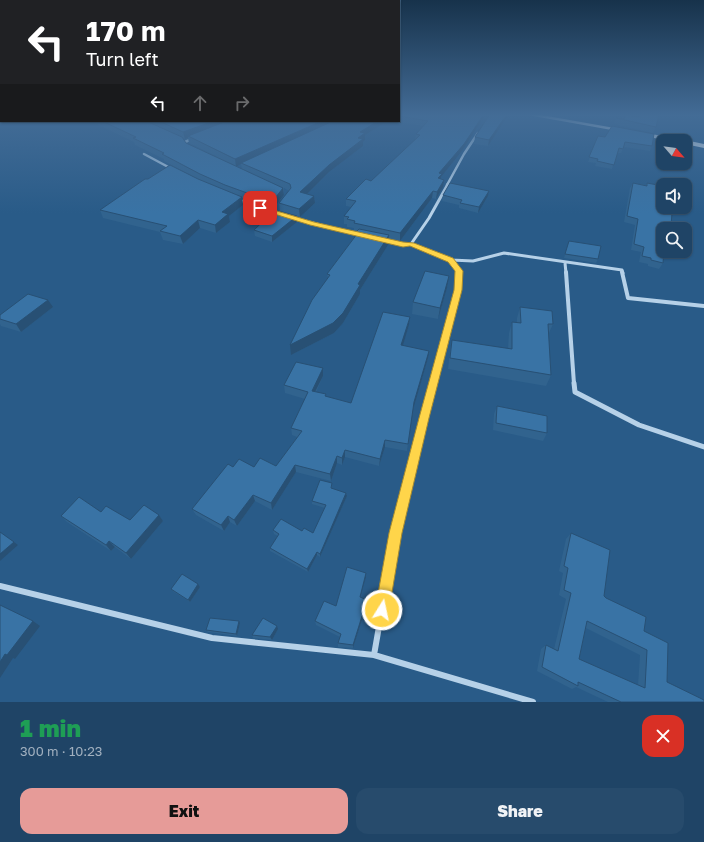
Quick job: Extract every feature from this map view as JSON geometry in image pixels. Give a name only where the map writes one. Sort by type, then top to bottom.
[{"type":"street","points":[[411,244],[429,218],[469,147]]},
{"type":"street","points":[[144,154],[176,171]]},
{"type":"street","points":[[234,198],[282,214]]},
{"type":"street","points":[[275,212],[280,206]]},
{"type":"street","points":[[290,217],[365,236]]},
{"type":"street","points":[[380,239],[403,244],[411,244],[451,260],[476,260],[490,255],[504,253],[622,270],[628,298],[704,306]]},
{"type":"street","points":[[374,656],[395,533],[458,290],[459,271],[451,260]]},
{"type":"street","points":[[565,263],[575,392],[639,425],[704,447]]},
{"type":"street","points":[[0,586],[212,638],[374,656],[533,702]]},
{"type":"building","points":[[151,147],[194,147],[283,188],[272,202],[200,174],[162,154],[164,153]]},
{"type":"building","points":[[210,147],[263,147],[235,159]]},
{"type":"building","points":[[277,147],[353,147],[329,165],[300,192],[314,196],[299,209],[279,203],[291,188],[290,184],[241,163]]},
{"type":"building","points":[[407,147],[462,147],[439,173],[442,174],[438,178],[444,180],[437,192],[433,191],[400,233],[354,223],[355,221],[347,219],[349,217],[344,216],[356,201],[346,199],[366,179],[371,181]]},
{"type":"building","points":[[593,147],[624,147],[623,149],[619,148],[614,165],[597,161],[598,159],[589,157]]},
{"type":"building","points":[[170,165],[198,179],[242,197],[222,212],[228,214],[215,225],[198,220],[180,236],[160,231],[167,226],[100,210],[145,179],[148,179]]},
{"type":"building","points":[[450,183],[489,191],[479,207],[460,203],[462,200],[443,195]]},
{"type":"building","points":[[633,183],[647,186],[647,183],[656,185],[656,214],[672,214],[671,222],[656,222],[656,258],[663,258],[663,263],[642,256],[644,247],[634,244],[638,219],[627,216]]},
{"type":"building","points":[[275,210],[297,216],[272,236],[254,230]]},
{"type":"building","points":[[359,229],[389,235],[358,284],[360,285],[343,313],[333,323],[290,345],[312,300],[330,275],[327,274],[357,234],[355,233]]},
{"type":"building","points":[[569,241],[601,246],[598,259],[565,254]]},
{"type":"building","points":[[425,271],[449,276],[440,308],[413,302]]},
{"type":"building","points":[[28,294],[48,300],[16,324],[0,319],[0,315]]},
{"type":"building","points":[[520,307],[552,311],[553,324],[548,324],[551,375],[450,358],[452,340],[512,349],[512,322],[521,323]]},
{"type":"building","points":[[383,312],[410,317],[401,345],[429,351],[414,402],[408,444],[385,440],[380,459],[345,450],[342,458],[337,456],[330,474],[295,465],[271,503],[253,495],[234,520],[228,516],[221,525],[192,509],[228,464],[233,467],[239,459],[254,467],[260,458],[276,466],[302,431],[291,428],[308,392],[284,385],[296,362],[323,368],[312,391],[326,394],[325,396],[351,403]]},
{"type":"building","points":[[497,406],[547,416],[547,433],[496,423]]},
{"type":"building","points":[[320,480],[332,483],[331,488],[346,493],[320,554],[317,552],[307,569],[270,548],[279,534],[273,530],[281,519],[302,531],[304,528],[313,533],[326,505],[312,501]]},
{"type":"building","points":[[79,497],[101,512],[106,506],[130,520],[144,505],[159,515],[126,553],[109,541],[106,545],[61,516]]},
{"type":"building","points":[[0,532],[14,542],[0,554]]},
{"type":"building","points":[[571,533],[610,550],[604,596],[646,617],[644,631],[668,643],[667,682],[704,700],[704,702],[621,702],[578,682],[578,686],[542,667],[546,645],[558,651],[571,593],[564,590],[568,568],[564,566]],"holes":[[[587,621],[647,650],[645,688],[579,659]]]},
{"type":"building","points":[[347,567],[366,573],[360,597],[367,600],[353,645],[338,643],[341,634],[315,621],[324,601],[336,606]]},
{"type":"building","points":[[182,574],[198,584],[188,600],[171,589]]},
{"type":"building","points":[[0,605],[33,621],[0,662]]},
{"type":"building","points":[[210,618],[239,621],[236,634],[206,630]]},
{"type":"building","points":[[263,618],[277,626],[270,637],[252,635]]},
{"type":"route","points":[[260,208],[312,224],[403,244],[411,244],[451,260],[459,271],[458,290],[395,533],[382,610]]}]
